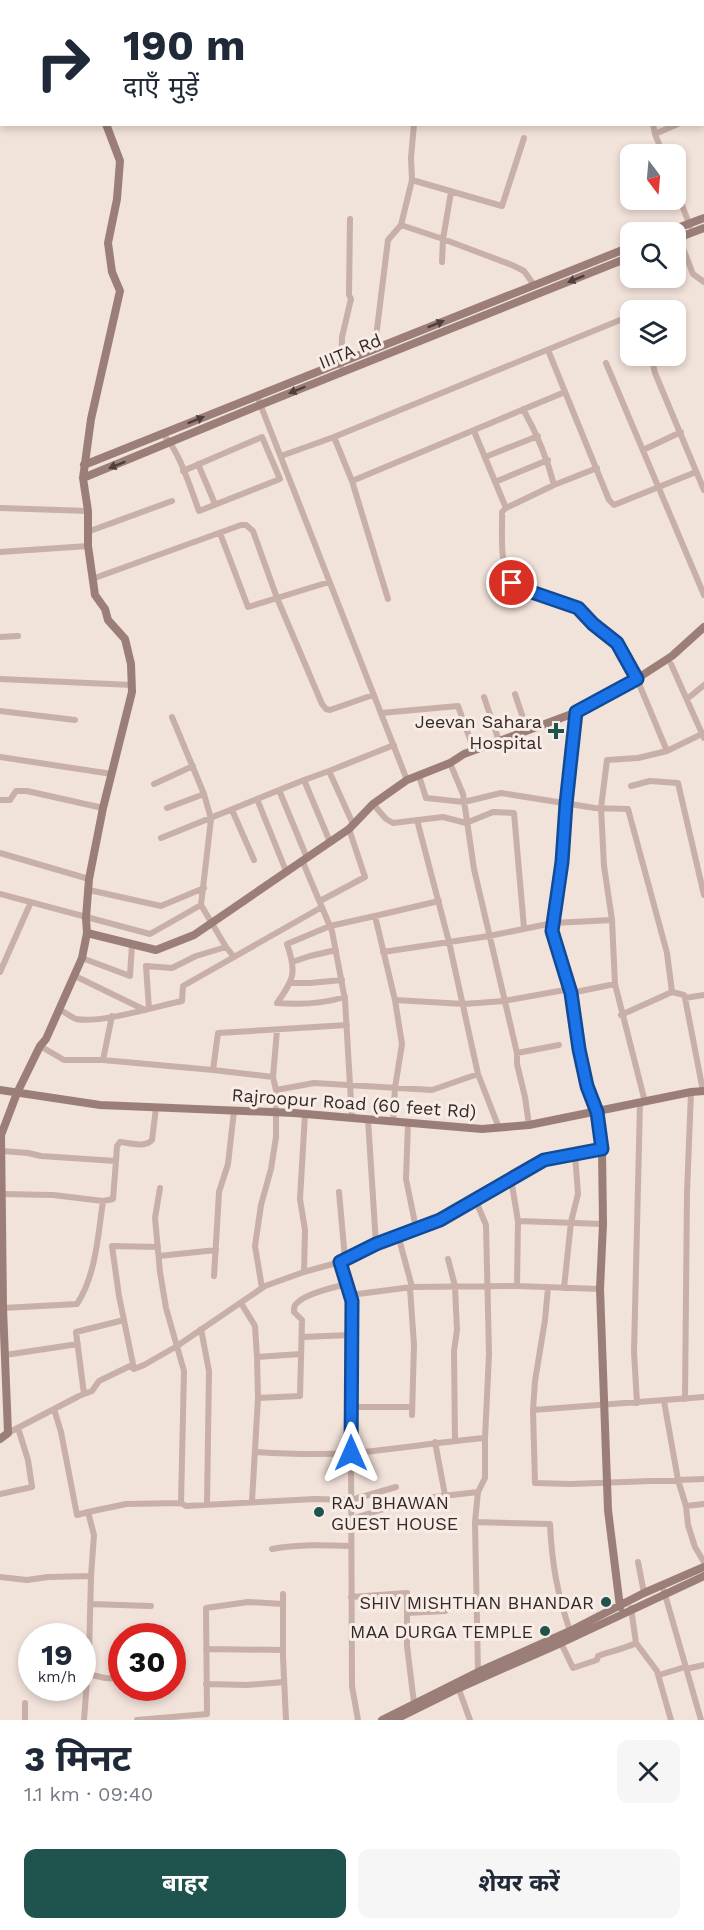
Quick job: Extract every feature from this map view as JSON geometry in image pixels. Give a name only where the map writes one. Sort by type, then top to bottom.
[{"type":"street","points":[[8,1433],[3,1308],[1,1132],[17,1093],[60,1010],[82,958],[87,933],[89,879],[103,808],[132,692],[131,664],[125,639],[108,620],[105,609],[95,595],[88,546],[90,531],[83,478],[91,419],[120,291],[112,272],[108,243],[117,199],[120,160],[107,126]]},
{"type":"street","points":[[378,347],[376,337],[388,240],[401,225],[412,180],[414,126]]},
{"type":"street","points":[[653,126],[659,144]]},
{"type":"street","points":[[655,134],[673,126]]},
{"type":"street","points":[[412,180],[502,206],[524,138]]},
{"type":"street","points":[[442,262],[443,239],[451,192]]},
{"type":"street","points":[[684,210],[691,228]]},
{"type":"street","points":[[686,232],[704,218]]},
{"type":"street","points":[[343,372],[340,363],[342,337],[351,299],[349,295],[350,219]]},
{"type":"street","points":[[401,225],[524,271],[534,285]]},
{"type":"street","points":[[686,229],[704,228]]},
{"type":"street","name":"IIITA Rd","points":[[83,478],[343,372],[534,285],[620,251]]},
{"type":"street","points":[[686,259],[693,274],[704,282]]},
{"type":"street","name":"IIITA Rd","points":[[84,465],[378,347],[409,340],[620,261]]},
{"type":"street","points":[[281,456],[334,437],[620,320]]},
{"type":"street","points":[[548,350],[609,500],[614,505],[696,472]]},
{"type":"street","points":[[606,363],[704,595]]},
{"type":"street","points":[[653,366],[704,490]]},
{"type":"street","points":[[352,481],[566,392]]},
{"type":"street","points":[[257,396],[407,780]]},
{"type":"street","points":[[523,409],[548,460],[554,485]]},
{"type":"street","points":[[474,431],[506,508]]},
{"type":"street","points":[[643,450],[681,432]]},
{"type":"street","points":[[163,434],[172,443],[183,471],[200,511],[280,479],[262,437],[183,471]]},
{"type":"street","points":[[485,457],[538,436]]},
{"type":"street","points":[[334,437],[352,481],[388,599]]},
{"type":"street","points":[[495,482],[548,460]]},
{"type":"street","points":[[198,464],[215,504]]},
{"type":"street","points":[[597,468],[554,485],[502,512],[504,562],[512,583],[517,587],[578,608],[593,624],[617,643],[637,679],[667,751]]},
{"type":"street","points":[[90,531],[172,501]]},
{"type":"street","points":[[0,508],[88,511]]},
{"type":"street","points":[[92,579],[241,525],[250,527],[322,704],[330,710],[373,695]]},
{"type":"street","points":[[220,533],[248,607],[329,582]]},
{"type":"street","points":[[0,552],[88,546]]},
{"type":"street","points":[[87,933],[156,950],[194,935],[330,842],[351,826],[373,804],[407,780],[450,763],[464,754],[576,712],[637,679],[672,656],[704,627]]},
{"type":"street","points":[[0,637],[18,636]]},
{"type":"street","points":[[637,1403],[634,1352],[642,1102],[615,984],[612,920],[604,866],[600,808],[607,760],[638,758],[667,751],[703,735],[671,664]]},
{"type":"street","points":[[0,679],[132,685]]},
{"type":"street","points":[[687,699],[704,685]]},
{"type":"street","points":[[516,694],[527,730]]},
{"type":"street","points":[[484,697],[499,741]]},
{"type":"street","points":[[381,713],[458,706],[474,750]]},
{"type":"street","points":[[0,711],[75,720]]},
{"type":"street","points":[[576,712],[562,862],[552,931],[570,991],[579,1049],[587,1086],[596,1112],[602,1149],[603,1224],[600,1289],[606,1483],[620,1607]]},
{"type":"street","points":[[172,717],[193,766],[211,819],[201,904],[234,957]]},
{"type":"street","points":[[161,838],[394,745]]},
{"type":"street","points":[[0,758],[112,774]]},
{"type":"street","points":[[450,763],[463,794],[474,869],[517,1053],[516,1064],[525,1097],[529,1125]]},
{"type":"street","points":[[154,784],[193,766]]},
{"type":"street","points":[[60,1010],[76,1019],[112,1016],[182,1001],[183,986],[366,877],[351,826],[329,771]]},
{"type":"street","points":[[418,776],[426,798],[464,802],[501,793],[566,804],[628,809],[667,953],[672,992]]},
{"type":"street","points":[[304,780],[330,842]]},
{"type":"street","points":[[631,786],[650,781],[678,783],[700,860],[704,895]]},
{"type":"street","points":[[279,790],[330,926],[336,951],[345,997],[352,1119]]},
{"type":"street","points":[[0,800],[10,800],[15,791],[27,791],[103,808]]},
{"type":"street","points":[[166,808],[204,795]]},
{"type":"street","points":[[257,799],[286,872]]},
{"type":"street","points":[[373,804],[386,819],[393,823],[443,817],[466,823],[493,812],[514,813],[524,928]]},
{"type":"street","points":[[232,810],[255,860]]},
{"type":"street","points":[[417,820],[464,1004],[478,1074],[499,1128]]},
{"type":"street","points":[[0,853],[89,879]]},
{"type":"street","points":[[88,890],[160,906],[204,888]]},
{"type":"street","points":[[0,894],[150,934],[201,904]]},
{"type":"street","points":[[345,997],[303,1005],[277,1003],[294,973],[287,944],[330,926],[439,901]]},
{"type":"street","points":[[0,972],[1,964],[31,902]]},
{"type":"street","points":[[375,916],[395,1000],[402,1044],[395,1088],[393,1122]]},
{"type":"street","points":[[383,952],[489,936],[553,923],[612,920]]},
{"type":"street","points":[[82,958],[130,976],[132,944]]},
{"type":"street","points":[[147,1009],[146,966],[172,968],[196,956],[226,947]]},
{"type":"street","points":[[292,962],[336,951]]},
{"type":"street","points":[[75,976],[147,1009]]},
{"type":"street","points":[[290,983],[342,980]]},
{"type":"street","points":[[395,1000],[464,1004],[504,1001],[615,984]]},
{"type":"street","points":[[621,1015],[672,992],[684,995],[704,1091]]},
{"type":"street","points":[[686,998],[704,994]]},
{"type":"street","points":[[103,1060],[112,1016]]},
{"type":"street","points":[[213,1070],[218,1033],[347,1025]]},
{"type":"street","points":[[262,1288],[255,1246],[261,1205],[271,1169],[276,1137],[276,1090],[273,1077],[276,1030]]},
{"type":"street","points":[[517,1053],[559,1045]]},
{"type":"street","points":[[40,1046],[64,1060],[103,1060],[273,1077]]},
{"type":"street","points":[[276,1090],[314,1083],[432,1090],[478,1074]]},
{"type":"street","name":"Rajroopur Road (60 feet Rd)","points":[[0,1090],[100,1105],[305,1114],[482,1129],[529,1125],[704,1091]]},
{"type":"street","points":[[685,1399],[687,1193],[691,1092]]},
{"type":"street","points":[[2,1194],[53,1195],[103,1201],[113,1199],[117,1146],[120,1142],[146,1145],[150,1143],[156,1108]]},
{"type":"street","points":[[214,1276],[219,1192],[228,1164],[234,1111]]},
{"type":"street","points":[[304,1272],[304,1230],[300,1199],[305,1114]]},
{"type":"street","points":[[368,1120],[376,1244]]},
{"type":"street","points":[[408,1124],[406,1179],[416,1228]]},
{"type":"street","points":[[0,1440],[8,1433],[92,1391],[99,1381],[130,1366],[134,1369],[144,1365],[177,1346],[262,1288],[304,1272],[343,1261],[376,1244],[440,1220],[544,1160],[602,1149]]},
{"type":"street","points":[[2,1151],[116,1161]]},
{"type":"street","points":[[564,1288],[571,1222],[578,1194],[575,1154]]},
{"type":"street","points":[[511,1179],[519,1221],[517,1286]]},
{"type":"street","points":[[160,1188],[155,1218],[159,1256],[166,1308],[184,1371],[180,1503]]},
{"type":"street","points":[[339,1192],[343,1261],[352,1301],[352,1686],[358,1720]]},
{"type":"street","points":[[475,1199],[486,1225],[489,1354],[485,1478],[478,1492],[475,1522],[478,1672]]},
{"type":"street","points":[[3,1308],[77,1304],[84,1294],[96,1249],[103,1201]]},
{"type":"street","points":[[519,1221],[603,1224]]},
{"type":"street","points":[[398,1235],[411,1287],[414,1345],[412,1415]]},
{"type":"street","points":[[134,1369],[112,1246],[158,1247]]},
{"type":"street","points":[[159,1256],[216,1250]]},
{"type":"street","points":[[448,1258],[455,1286],[457,1330],[454,1351],[455,1441]]},
{"type":"street","points":[[258,1398],[300,1396],[302,1320],[294,1312],[297,1302],[347,1284]]},
{"type":"street","points":[[350,1295],[411,1287],[517,1286],[600,1289]]},
{"type":"street","points":[[548,1288],[535,1381],[534,1483],[704,1479]]},
{"type":"street","points":[[241,1302],[255,1326],[257,1357],[258,1398],[252,1501]]},
{"type":"street","points":[[84,1394],[76,1332],[124,1320]]},
{"type":"street","points":[[201,1329],[209,1371],[207,1504]]},
{"type":"street","points":[[302,1337],[351,1335]]},
{"type":"street","points":[[5,1355],[78,1344]]},
{"type":"street","points":[[257,1357],[302,1354]]},
{"type":"street","points":[[533,1410],[704,1397]]},
{"type":"street","points":[[664,1401],[678,1480],[686,1506],[688,1526],[695,1547],[704,1562]]},
{"type":"street","points":[[351,1407],[412,1407]]},
{"type":"street","points":[[54,1409],[61,1432],[77,1515],[126,1504],[180,1503],[186,1506],[252,1501],[351,1500],[396,1487]]},
{"type":"street","points":[[0,1494],[32,1487],[28,1460],[18,1428]]},
{"type":"street","points":[[256,1452],[351,1453],[485,1438]]},
{"type":"street","points":[[435,1442],[444,1496]]},
{"type":"street","points":[[351,1520],[417,1499],[478,1492]]},
{"type":"street","points":[[686,1506],[704,1504]]},
{"type":"street","points":[[88,1512],[94,1535],[89,1623]]},
{"type":"street","points":[[475,1522],[550,1524],[552,1562],[559,1598],[570,1631]]},
{"type":"street","points":[[272,1548],[308,1545],[351,1546]]},
{"type":"street","points":[[638,1562],[644,1593]]},
{"type":"street","points":[[382,1720],[414,1703],[561,1643],[630,1605],[644,1593],[704,1567]]},
{"type":"street","points":[[0,1577],[27,1580],[91,1576]]},
{"type":"street","points":[[397,1719],[478,1672],[620,1607],[665,1595],[704,1576]]},
{"type":"street","points":[[663,1585],[701,1720]]},
{"type":"street","points":[[351,1597],[407,1593],[407,1646],[414,1703]]},
{"type":"street","points":[[283,1594],[286,1720]]},
{"type":"street","points":[[137,1720],[207,1714],[206,1608],[248,1602],[283,1604]]},
{"type":"street","points":[[90,1604],[151,1606]]},
{"type":"street","points":[[630,1605],[636,1643],[657,1671],[671,1720]]},
{"type":"street","points":[[407,1612],[445,1611]]},
{"type":"street","points":[[561,1643],[573,1668],[597,1660],[598,1656],[605,1653],[621,1650],[636,1643]]},
{"type":"street","points":[[206,1649],[283,1650]]},
{"type":"street","points":[[658,1675],[704,1665]]},
{"type":"street","points":[[206,1684],[247,1685],[284,1682]]},
{"type":"street","points":[[458,1685],[470,1720]]},
{"type":"street","points":[[84,1720],[86,1701]]},
{"type":"street","points":[[25,1703],[25,1720]]},
{"type":"place","name":"Jeevan Sahara Hospital","points":[[556,731]]},
{"type":"place","name":"RAJ BHAWAN GUEST HOUSE","points":[[319,1512]]},
{"type":"place","name":"SHIV MISHTHAN BHANDAR","points":[[606,1602]]},
{"type":"place","name":"MAA DURGA TEMPLE","points":[[545,1631]]},
{"type":"route","points":[[351,1453],[352,1301],[340,1262],[376,1244],[440,1220],[544,1160],[602,1149],[597,1112],[595,1113],[587,1086],[579,1049],[571,993],[552,931],[562,862],[576,712],[637,679],[617,643],[593,624],[578,608],[517,587],[512,583]]}]
